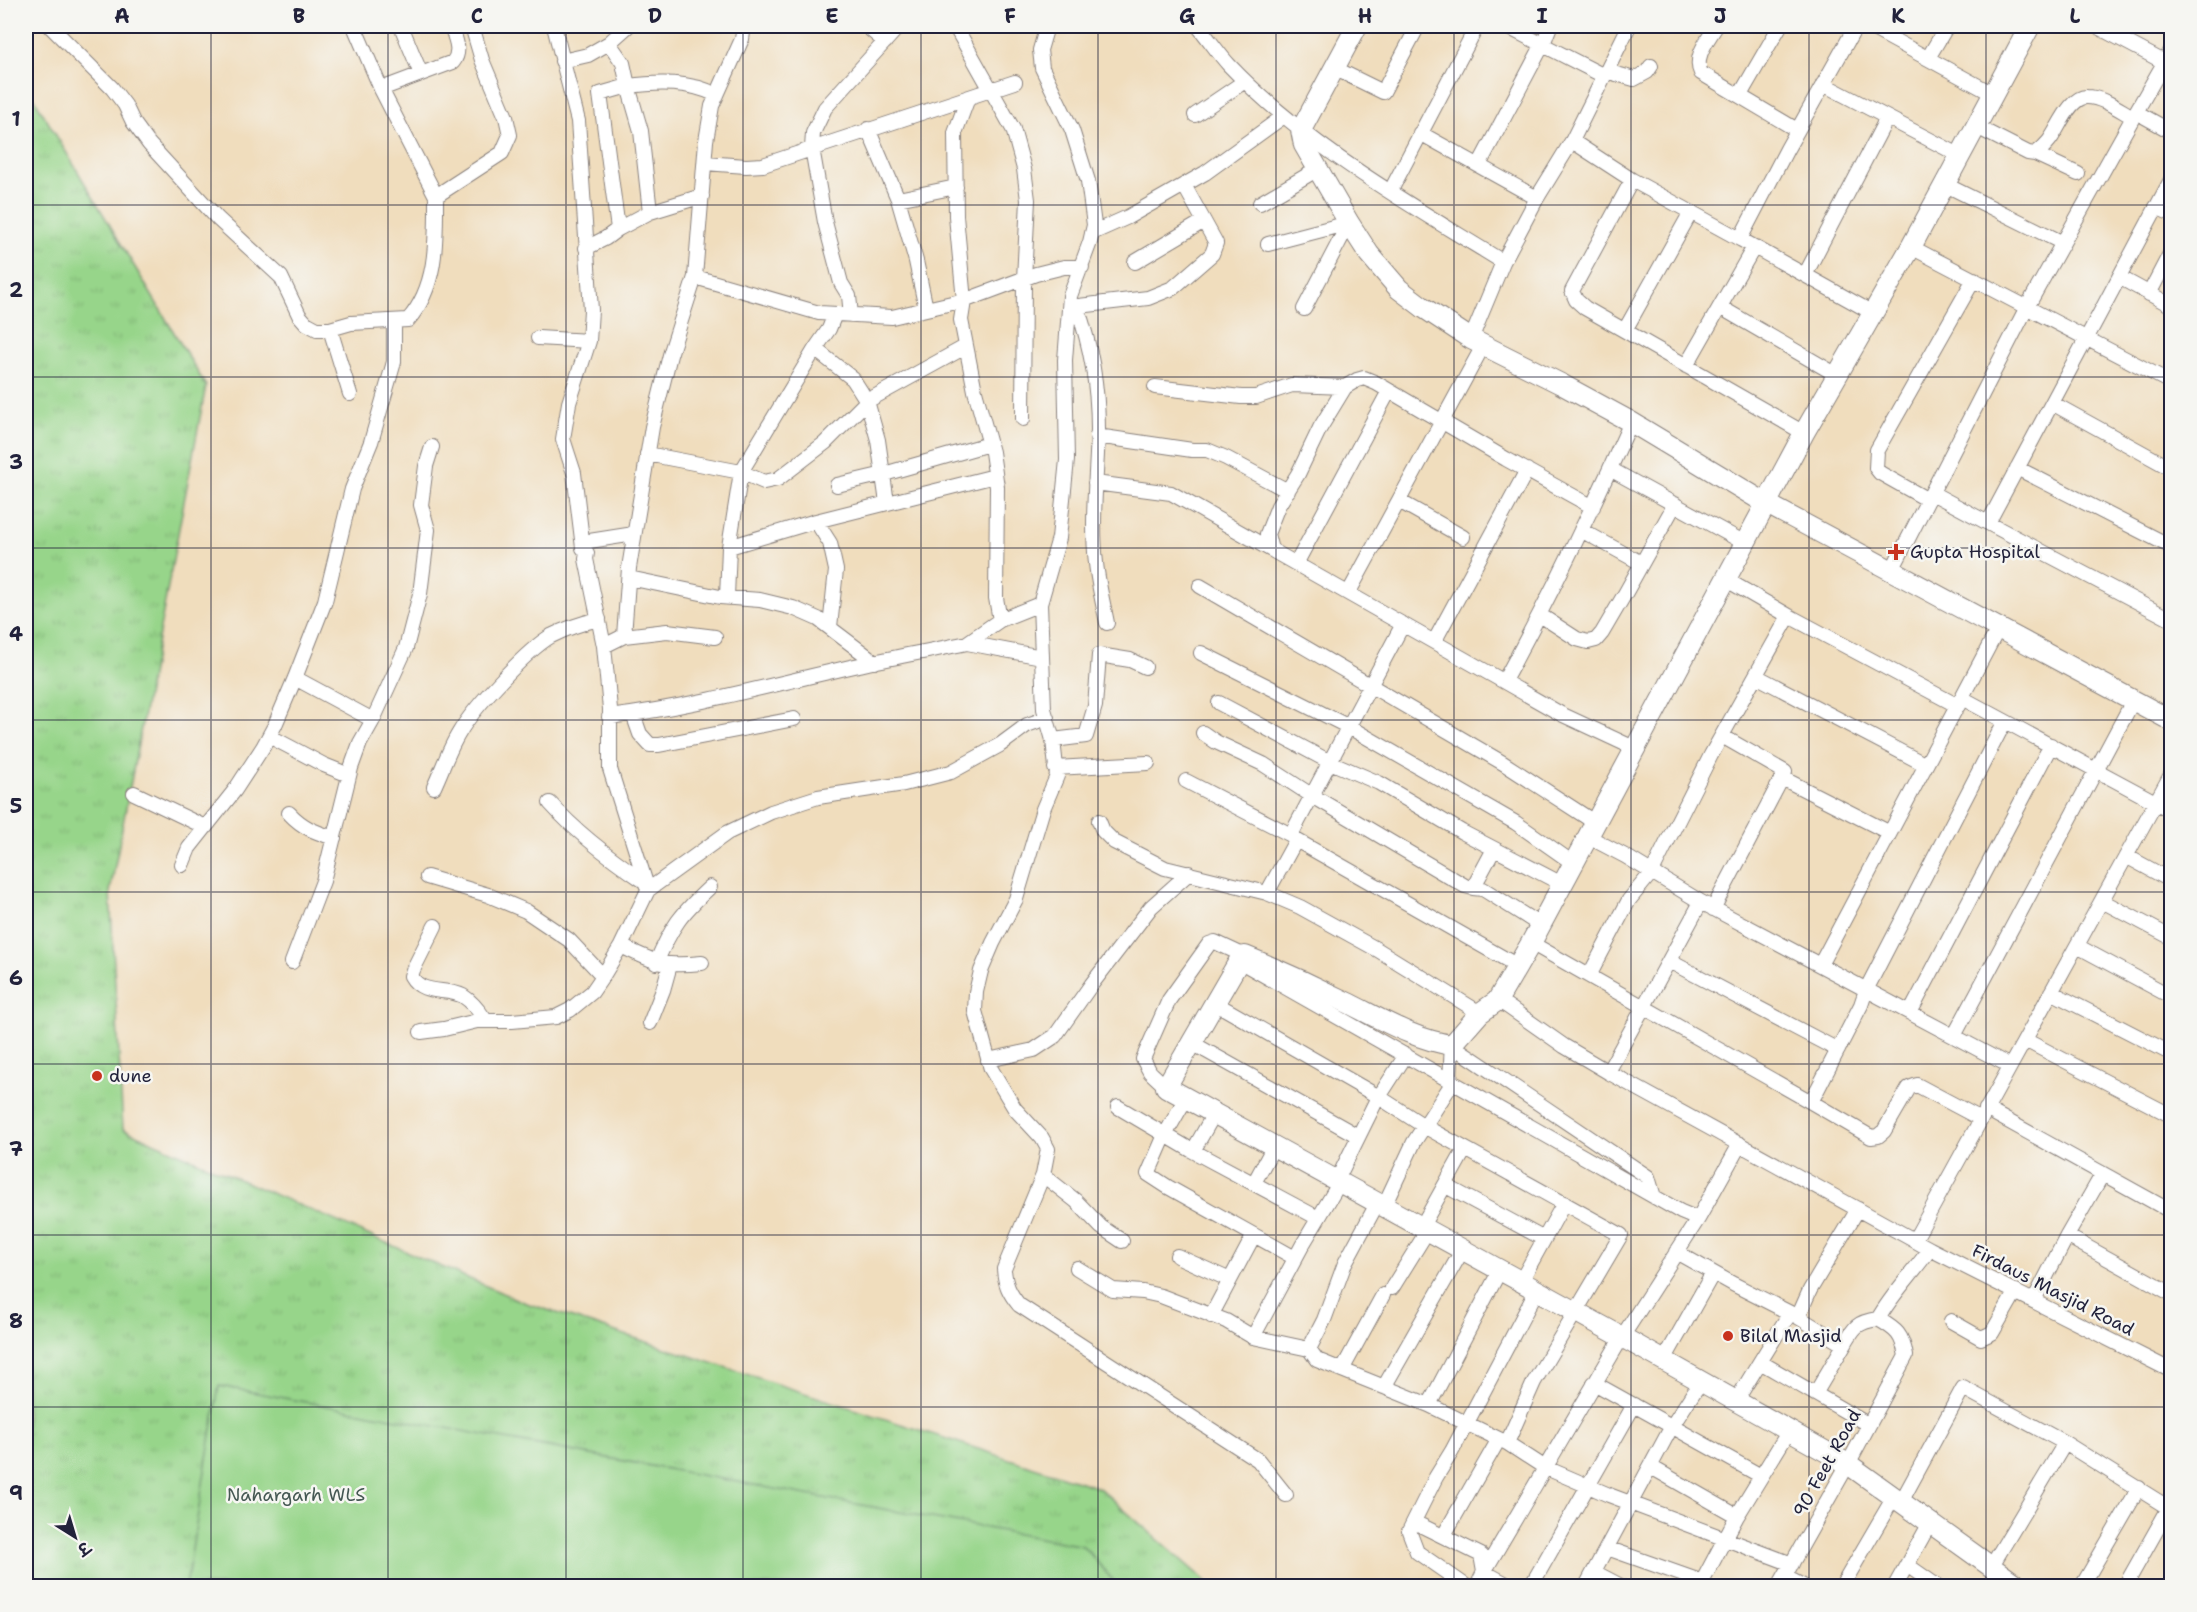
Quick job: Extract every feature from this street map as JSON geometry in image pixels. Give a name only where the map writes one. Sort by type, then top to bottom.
[{"type":"street","points":[[50,26],[112,88],[149,144],[175,169],[218,219],[281,277],[299,315],[306,323],[317,328],[330,329],[351,323],[408,320],[419,307],[430,280],[436,245],[436,196],[381,89],[354,26]]},
{"type":"street","points":[[401,26],[421,74]]},
{"type":"street","points":[[381,89],[453,62],[458,56],[458,47],[451,26]]},
{"type":"street","points":[[436,196],[502,153],[510,135],[506,117],[482,60],[472,26]]},
{"type":"street","points":[[554,26],[578,121],[591,310],[589,341],[569,403],[563,439],[574,473],[579,530],[583,548],[587,554],[586,559],[604,646],[610,769],[646,886]]},
{"type":"street","points":[[562,61],[588,55],[609,43],[628,26]]},
{"type":"street","points":[[624,636],[628,578],[652,427],[670,355],[695,277],[712,106],[742,39],[744,26]]},
{"type":"street","points":[[867,26],[885,42]]},
{"type":"street","points":[[852,315],[849,296],[841,283],[825,222],[812,148],[813,133],[825,108],[899,26]]},
{"type":"street","points":[[955,26],[1013,129],[1024,169],[1028,200],[1030,277],[1023,419]]},
{"type":"street","points":[[1047,26],[1040,50],[1042,69],[1072,130],[1088,181],[1094,225],[1082,267],[1070,296],[1091,353],[1094,377],[1097,435],[1096,563],[1107,622]]},
{"type":"street","points":[[1198,26],[1227,63],[1301,130],[1390,192],[1503,262]]},
{"type":"street","points":[[1357,26],[1301,130],[1304,145],[1349,223],[1369,254],[1400,289],[1477,341],[1631,422],[1767,504],[2172,721]]},
{"type":"street","points":[[1334,69],[1383,92],[1418,26]]},
{"type":"street","points":[[1390,192],[1477,26]]},
{"type":"street","points":[[1506,26],[1605,74],[1634,79],[1647,72],[1651,66]]},
{"type":"street","points":[[1479,165],[1543,44],[1550,26]]},
{"type":"street","points":[[1349,592],[1441,421],[1477,341],[1503,262],[1537,198],[1572,141],[1629,26]]},
{"type":"street","points":[[1716,26],[1698,58],[1701,73],[1797,130]]},
{"type":"street","points":[[1740,95],[1780,26]]},
{"type":"street","points":[[1740,239],[1797,130],[1856,26]]},
{"type":"street","points":[[1868,26],[1993,94]]},
{"type":"street","points":[[1928,58],[1947,26]]},
{"type":"street","points":[[1310,1349],[1324,1320],[1345,1263],[1381,1204],[1414,1142],[1452,1081],[1452,1045],[1480,1013],[1497,1001],[1516,965],[1531,943],[1804,433],[1911,247],[2030,26]]},
{"type":"street","points":[[2096,26],[2164,62]]},
{"type":"street","points":[[609,43],[622,63],[641,131],[650,212]]},
{"type":"street","points":[[1891,572],[2027,307],[2172,50]]},
{"type":"street","points":[[1196,115],[1245,81]]},
{"type":"street","points":[[618,229],[600,94],[628,86],[657,82],[702,88],[717,95]]},
{"type":"street","points":[[705,163],[763,165],[1016,82]]},
{"type":"street","points":[[1823,84],[1959,155]]},
{"type":"street","points":[[2035,154],[2050,140],[2071,106],[2080,98],[2088,97],[2109,104],[2172,132]]},
{"type":"street","points":[[968,98],[955,133],[956,216],[964,301],[961,320],[997,487],[996,598],[1000,620]]},
{"type":"street","points":[[1092,233],[1128,217],[1205,173],[1284,116]]},
{"type":"street","points":[[1805,275],[1887,118]]},
{"type":"street","points":[[1975,126],[2028,153],[2078,174]]},
{"type":"street","points":[[868,129],[898,199],[916,261],[926,309]]},
{"type":"street","points":[[1420,133],[1537,198]]},
{"type":"street","points":[[1572,141],[1632,180],[1873,313]]},
{"type":"street","points":[[1260,203],[1318,169]]},
{"type":"street","points":[[1988,524],[2172,178]]},
{"type":"street","points":[[1632,180],[1572,291],[1575,300],[1585,308],[1804,433]]},
{"type":"street","points":[[1944,184],[2063,243]]},
{"type":"street","points":[[1073,307],[1148,298],[1173,288],[1212,254],[1216,243],[1184,185]]},
{"type":"street","points":[[898,199],[956,187]]},
{"type":"street","points":[[586,248],[650,212],[702,196]]},
{"type":"street","points":[[2156,207],[2172,214]]},
{"type":"street","points":[[1625,330],[1691,212]]},
{"type":"street","points":[[1135,262],[1204,221]]},
{"type":"street","points":[[1268,244],[1349,223]]},
{"type":"street","points":[[1304,309],[1349,223]]},
{"type":"street","points":[[1686,366],[1754,247]]},
{"type":"street","points":[[1911,247],[2172,383]]},
{"type":"street","points":[[2149,294],[2172,250]]},
{"type":"street","points":[[695,277],[819,313],[892,317],[964,301],[1064,267],[1082,267]]},
{"type":"street","points":[[2119,277],[2172,306]]},
{"type":"street","points":[[1974,279],[1877,450],[1876,468],[1880,473],[1988,524],[2172,620]]},
{"type":"street","points":[[1073,307],[1065,360],[1066,460],[1059,538],[1040,604],[1044,709],[1053,740],[1057,776],[1043,810],[1016,899],[993,942],[981,971],[976,992],[975,1011],[991,1069],[1015,1109],[1042,1138],[1048,1149],[1043,1175],[1004,1269],[1005,1282],[1019,1305],[1258,1460],[1286,1495]]},
{"type":"street","points":[[1720,307],[1837,375]]},
{"type":"street","points":[[727,597],[729,547],[741,472],[829,329],[835,314]]},
{"type":"street","points":[[182,865],[189,848],[235,790],[269,736],[325,602],[352,489],[371,442],[394,362],[393,321]]},
{"type":"street","points":[[330,329],[350,394]]},
{"type":"street","points":[[538,338],[589,341]]},
{"type":"street","points":[[647,454],[741,472],[764,482],[778,479],[825,443],[867,401],[965,347]]},
{"type":"street","points":[[815,349],[853,379],[867,401],[878,440],[887,503]]},
{"type":"street","points":[[1271,550],[1267,534],[1278,506],[1299,474],[1320,428],[1345,387],[1364,378],[1593,507]]},
{"type":"street","points":[[1155,387],[1256,397],[1292,385],[1345,387]]},
{"type":"street","points":[[1296,564],[1389,391]]},
{"type":"street","points":[[2052,402],[2172,469]]},
{"type":"street","points":[[1504,681],[1540,615],[1593,507],[1631,422]]},
{"type":"street","points":[[1097,435],[1192,450],[1207,450],[1288,491]]},
{"type":"street","points":[[837,485],[989,444]]},
{"type":"street","points":[[292,962],[323,881],[360,742],[374,720],[406,648],[420,594],[428,530],[421,505],[426,466],[432,447]]},
{"type":"street","points":[[1610,468],[1745,543]]},
{"type":"street","points":[[2017,468],[2172,547]]},
{"type":"street","points":[[1434,642],[1527,470]]},
{"type":"street","points":[[729,547],[816,521],[995,476]]},
{"type":"street","points":[[1095,483],[1171,493],[1561,714],[1634,748]]},
{"type":"street","points":[[1399,501],[1462,537]]},
{"type":"street","points":[[1540,615],[1576,639],[1588,642],[1596,640],[1675,504]]},
{"type":"street","points":[[816,521],[830,543],[836,570],[830,627]]},
{"type":"street","points":[[1581,530],[1641,563]]},
{"type":"street","points":[[583,542],[634,534]]},
{"type":"street","points":[[628,578],[727,597],[760,600],[793,608],[818,619],[875,662]]},
{"type":"street","points":[[1725,579],[1790,616],[1960,702],[2005,721],[2172,811]]},
{"type":"street","points":[[1200,586],[1503,763],[1652,872],[1707,906],[2010,1066]]},
{"type":"street","points":[[967,643],[1000,620],[1040,604]]},
{"type":"street","points":[[1589,976],[1629,900],[1652,872],[1722,736],[1790,616]]},
{"type":"street","points":[[434,787],[457,735],[471,714],[502,682],[550,637],[576,624],[599,619]]},
{"type":"street","points":[[1267,893],[1311,795],[1403,624]]},
{"type":"street","points":[[1820,965],[1998,629]]},
{"type":"street","points":[[604,646],[624,636],[667,631],[715,637]]},
{"type":"street","points":[[609,717],[751,691],[967,643],[1042,657]]},
{"type":"street","points":[[1201,653],[1349,727],[1516,823],[1573,863]]},
{"type":"street","points":[[1053,740],[1086,736],[1095,706],[1099,655],[1130,660],[1145,667]]},
{"type":"street","points":[[1756,676],[1926,765]]},
{"type":"street","points":[[295,678],[374,720]]},
{"type":"street","points":[[1954,1036],[2133,700]]},
{"type":"street","points":[[1219,703],[1330,762],[1379,783],[1494,849],[1562,884]]},
{"type":"street","points":[[633,714],[645,741],[650,745],[794,719]]},
{"type":"street","points":[[421,1032],[486,1021],[556,1017],[570,1010],[592,992],[603,976],[621,946],[646,886],[727,833],[771,812],[818,797],[904,784],[951,772],[991,750],[1027,725],[1047,718]]},
{"type":"street","points":[[1811,1102],[1861,1005],[1866,990],[2005,721]]},
{"type":"street","points":[[1203,733],[1216,742],[1263,764],[1465,886],[1483,889],[1540,925]]},
{"type":"street","points":[[269,736],[324,765],[350,775]]},
{"type":"street","points":[[1608,1072],[1669,961],[1707,906],[1785,772],[1722,736]]},
{"type":"street","points":[[1910,1013],[2051,745]]},
{"type":"street","points":[[1055,768],[1148,763]]},
{"type":"street","points":[[1815,1394],[1854,1327],[1878,1319],[1889,1299],[1910,1277],[1921,1243],[1983,1114],[2172,773]]},
{"type":"street","points":[[1782,778],[1890,833]]},
{"type":"street","points":[[1186,781],[1293,838],[1516,965]]},
{"type":"street","points":[[134,793],[205,827]]},
{"type":"street","points":[[550,802],[569,824],[646,886]]},
{"type":"street","points":[[289,813],[310,831],[334,838]]},
{"type":"street","points":[[1099,821],[1103,831],[1114,842],[1165,868],[1267,893],[1300,907],[1480,1013]]},
{"type":"street","points":[[1473,888],[1494,849]]},
{"type":"street","points":[[2126,856],[2172,881]]},
{"type":"street","points":[[988,1060],[1034,1050],[1055,1036],[1151,907],[1189,873]]},
{"type":"street","points":[[427,878],[488,895],[526,911],[569,940],[603,976]]},
{"type":"street","points":[[656,963],[670,930],[684,910],[710,887]]},
{"type":"street","points":[[2102,901],[2172,939]]},
{"type":"street","points":[[435,926],[411,976],[421,987],[463,996],[478,1008],[486,1021]]},
{"type":"street","points":[[1698,1219],[1654,1197],[1406,1055],[1242,959],[1227,946],[1215,942],[1205,947],[1169,1000],[1143,1059],[1150,1072],[1166,1087],[1664,1360],[1848,1464],[2018,1587]]},
{"type":"street","points":[[1531,943],[1871,1137],[1878,1136],[1884,1131],[1909,1088],[1917,1085],[1983,1114],[2172,1212]]},
{"type":"street","points":[[621,946],[656,963],[670,965],[702,963]]},
{"type":"street","points":[[2077,946],[2172,997]]},
{"type":"street","points":[[1166,1087],[1242,959]]},
{"type":"street","points":[[1242,959],[1291,974],[1390,1024],[1436,1043],[1452,1045],[1648,1177],[1654,1197]]},
{"type":"street","points":[[1669,961],[1838,1050]]},
{"type":"street","points":[[650,1023],[670,965]]},
{"type":"street","points":[[2051,992],[2172,1054]]},
{"type":"street","points":[[1497,1001],[1564,1046],[1608,1072],[1921,1243],[2168,1370]]},
{"type":"street","points":[[1215,1003],[1379,1096],[1424,1126],[1621,1235],[1534,1382],[1503,1441],[1444,1535]]},
{"type":"street","points":[[2025,1040],[2172,1116]]},
{"type":"street","points":[[1192,1043],[1358,1136]]},
{"type":"street","points":[[1252,1337],[1338,1181],[1379,1096],[1406,1055]]},
{"type":"street","points":[[1186,1098],[1148,1174],[1295,1258]]},
{"type":"street","points":[[1118,1107],[1165,1136],[1318,1218]]},
{"type":"street","points":[[1193,1151],[1214,1114]]},
{"type":"street","points":[[1477,1587],[1544,1467],[1622,1337],[1698,1219],[1740,1144]]},
{"type":"street","points":[[1254,1183],[1274,1146]]},
{"type":"street","points":[[1342,1370],[1425,1228],[1465,1149]]},
{"type":"street","points":[[1043,1175],[1076,1201],[1101,1227],[1122,1241]]},
{"type":"street","points":[[2034,1300],[2102,1175]]},
{"type":"street","points":[[1446,1186],[1544,1239]]},
{"type":"street","points":[[1466,1587],[1417,1552],[1409,1531],[1466,1423],[1529,1286],[1544,1239],[1564,1203]]},
{"type":"street","points":[[1736,1401],[1810,1290],[1858,1209]]},
{"type":"street","points":[[1211,1316],[1254,1235]]},
{"type":"street","points":[[2067,1236],[2172,1294]]},
{"type":"street","name":"Firdaus Masjid Road","points":[[1921,1243],[2168,1370]]},
{"type":"street","points":[[1384,1387],[1463,1249]]},
{"type":"street","points":[[1676,1252],[1794,1315],[1844,1345]]},
{"type":"street","points":[[1177,1256],[1230,1280]]},
{"type":"street","points":[[1077,1268],[1113,1290],[1152,1294],[1226,1321],[1252,1337],[1310,1349],[1317,1359],[1429,1405],[1503,1441],[1544,1467],[1726,1539],[1803,1587]]},
{"type":"street","points":[[1429,1405],[1500,1270]]},
{"type":"street","points":[[1664,1360],[1713,1273]]},
{"type":"street","points":[[1951,1321],[1982,1338],[1992,1333],[2016,1291]]},
{"type":"street","name":"90 Feet Road","points":[[1785,1576],[1906,1356],[1904,1340],[1895,1329],[1878,1319]]},
{"type":"street","points":[[1760,1362],[1869,1425]]},
{"type":"street","points":[[1586,1587],[1672,1426],[1701,1381]]},
{"type":"street","points":[[1594,1383],[1761,1476]]},
{"type":"street","points":[[1842,1587],[1898,1500],[1963,1388],[2065,1443],[2170,1509],[2125,1587]]},
{"type":"street","points":[[1531,1587],[1634,1406]]},
{"type":"street","points":[[1607,1548],[1701,1584],[1737,1516],[1788,1431]]},
{"type":"street","points":[[1991,1567],[2065,1443]]},
{"type":"street","points":[[1651,1467],[1737,1516]]},
{"type":"street","points":[[2082,1587],[2139,1488]]},
{"type":"street","points":[[1414,1522],[1481,1555],[1484,1572]]},
{"type":"street","points":[[1895,1587],[1930,1523]]},
{"type":"street","points":[[1907,1565],[1937,1587]]},
{"type":"street","points":[[1484,1572],[1510,1587]]},
{"type":"street","points":[[1594,1572],[1621,1587]]},
{"type":"green space","points":[[26,85],[206,386],[110,892],[123,1129],[523,1302],[1099,1488],[1211,1586],[26,1586]]},
{"type":"green space","name":"Nahargarh WLS","points":[[219,1386],[1083,1546],[1118,1586],[186,1586]]},
{"type":"place","name":"Gupta Hospital","points":[[1896,552]]},
{"type":"place","name":"dune","points":[[97,1076]]},
{"type":"place","name":"Bilal Masjid","points":[[1728,1336]]}]
